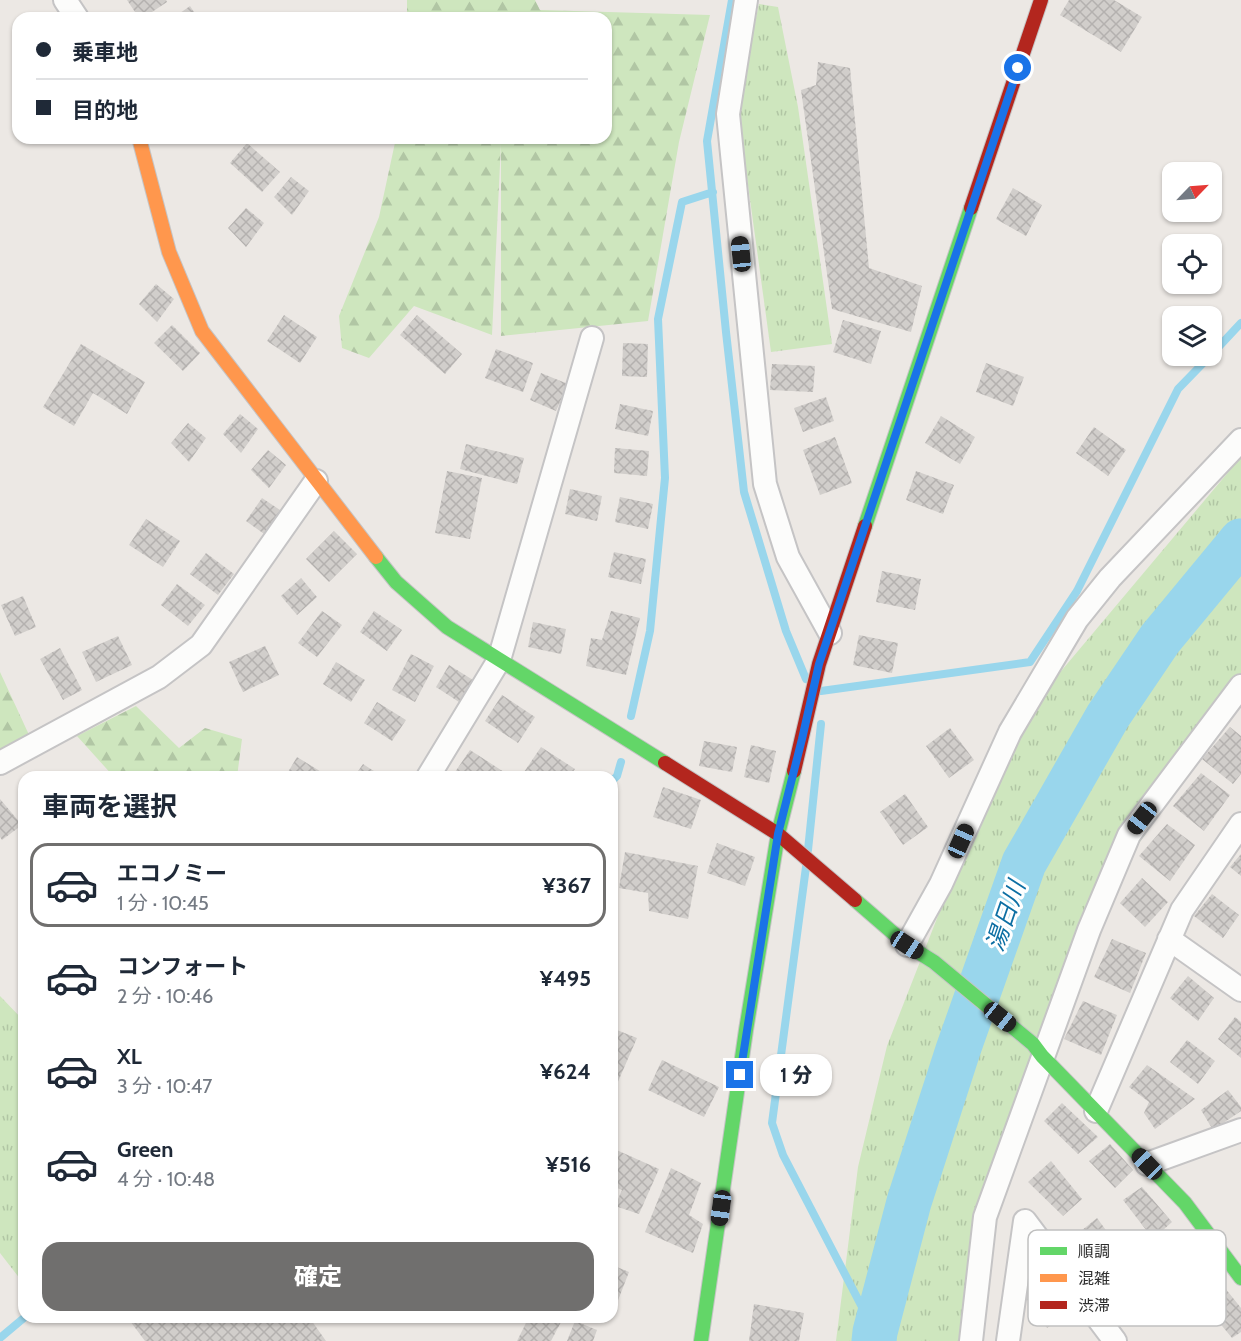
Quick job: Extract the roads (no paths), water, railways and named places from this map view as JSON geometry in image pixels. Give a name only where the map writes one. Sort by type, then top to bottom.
[{"type":"street","points":[[746,0],[728,114],[765,484],[788,557],[830,633]]},
{"type":"street","points":[[701,1341],[778,834],[817,675],[1041,0]]},
{"type":"street","points":[[141,144],[169,252],[202,332],[396,582],[447,627],[778,834],[907,945],[934,963],[1037,1050],[1185,1203],[1205,1230]]},
{"type":"street","points":[[432,771],[500,660],[592,339]]},
{"type":"street","points":[[907,945],[941,884],[1010,732],[1077,619],[1110,578],[1241,440]]},
{"type":"street","points":[[0,764],[159,677],[201,645],[316,481]]},
{"type":"street","points":[[971,1341],[985,1217],[1037,1050],[1129,835],[1241,686]]},
{"type":"street","points":[[1096,1112],[1182,910],[1241,824]]},
{"type":"street","points":[[1169,939],[1241,990]]},
{"type":"street","points":[[1147,1164],[1241,1130]]},
{"type":"street","points":[[1008,1341],[1025,1221],[1032,1230]]},
{"type":"street","points":[[1226,1258],[1241,1278]]},
{"type":"street","points":[[1104,1326],[1115,1341]]},
{"type":"waterway","points":[[732,0],[707,141],[726,332],[744,492],[786,631],[806,679]]},
{"type":"waterway","points":[[631,716],[650,631],[665,478],[658,319],[682,202],[713,192]]},
{"type":"waterway","points":[[1222,343],[1241,323]]},
{"type":"waterway","points":[[821,691],[1030,662],[1077,591],[1178,389],[1200,366]]},
{"type":"waterway","name":"湯日川","points":[[874,1341],[909,1202],[958,1050],[1024,863],[1108,716],[1160,639],[1241,541]]},
{"type":"waterway","points":[[808,850],[821,724]]},
{"type":"waterway","points":[[618,772],[621,762]]},
{"type":"waterway","points":[[806,867],[772,1123],[783,1155],[875,1332]]},
{"type":"waterway","points":[[0,1338],[18,1323]]}]
